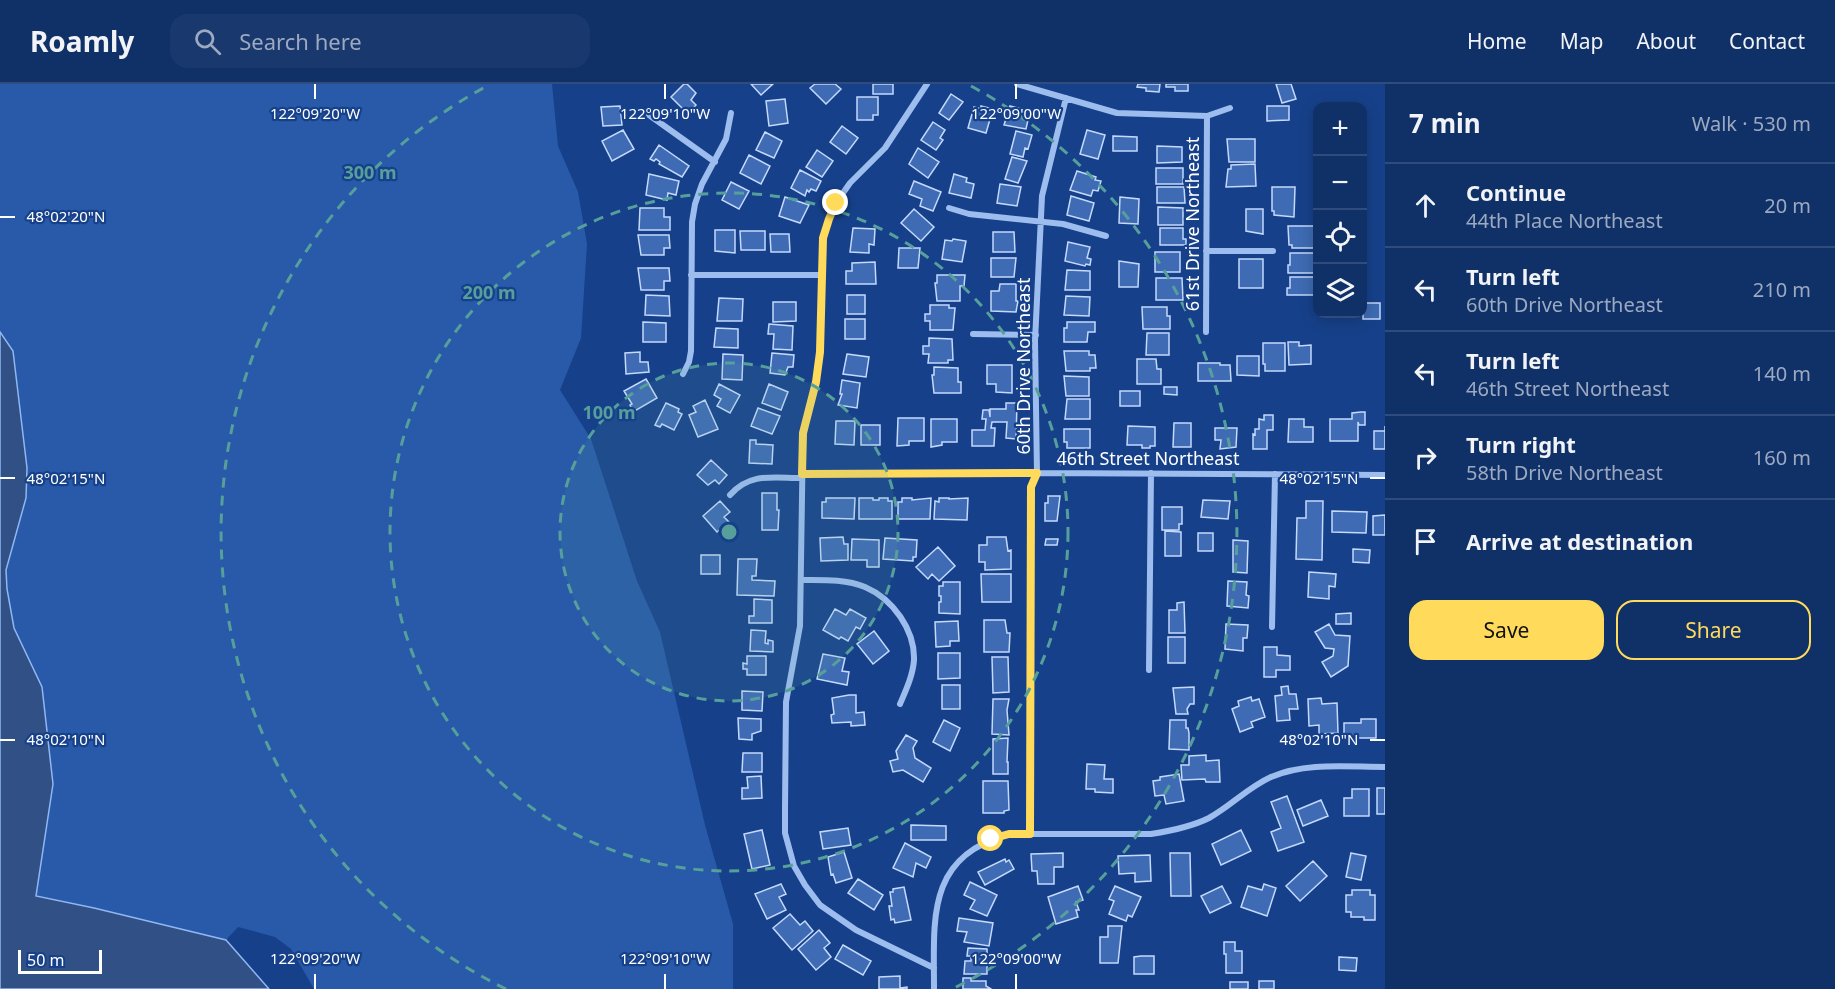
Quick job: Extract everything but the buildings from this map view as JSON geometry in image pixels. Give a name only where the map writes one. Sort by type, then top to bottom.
[{"type":"street","points":[[927,84],[885,148],[850,183],[836,203],[823,238],[820,352],[816,382],[803,433],[801,626],[786,702],[785,833],[788,851],[805,885],[828,911],[856,930],[934,968]]},
{"type":"street","points":[[1017,84],[1117,112],[1207,116],[1230,108]]},
{"type":"street","name":"60th Drive Northeast","points":[[1030,834],[1031,487],[1037,473],[1036,335],[1042,196],[1066,98]]},
{"type":"street","points":[[683,374],[691,351],[692,222],[695,204],[702,184],[726,139],[730,113]]},
{"type":"street","points":[[649,115],[715,162]]},
{"type":"street","name":"61st Drive Northeast","points":[[1206,332],[1207,116]]},
{"type":"street","points":[[949,208],[969,214],[1041,221],[1106,236]]},
{"type":"street","points":[[1206,251],[1273,250]]},
{"type":"street","points":[[691,275],[821,275]]},
{"type":"street","points":[[973,334],[1036,335]]},
{"type":"street","name":"46th Street Northeast","points":[[729,495],[738,486],[751,479],[802,476],[1037,473],[1385,474]]},
{"type":"street","points":[[1149,670],[1151,473]]},
{"type":"street","points":[[1272,627],[1275,474]]},
{"type":"street","points":[[801,580],[847,582],[865,587],[885,600],[897,612],[908,630],[914,648],[914,663],[900,704]]},
{"type":"street","points":[[934,989],[935,915],[938,897],[953,867],[966,853],[991,839],[1009,834],[1151,834],[1171,831],[1208,818],[1245,791],[1271,777],[1291,770],[1313,767],[1385,767]]},
{"type":"shaded area","points":[[0,84],[552,84],[558,146],[578,192],[587,244],[581,338],[560,390],[591,439],[637,581],[660,632],[705,825],[733,924],[733,989],[314,989],[291,949],[275,937],[238,927],[226,940],[86,906],[0,892]]},
{"type":"shaded area","points":[[0,332],[13,351],[27,468],[26,498],[6,570],[7,589],[14,628],[42,687],[53,784],[36,896],[226,940],[269,989],[0,989]]},
{"type":"route","points":[[836,203],[823,238],[820,352],[816,382],[805,418],[802,474],[1037,473],[1031,487],[1030,834],[1009,834],[991,839]]}]
